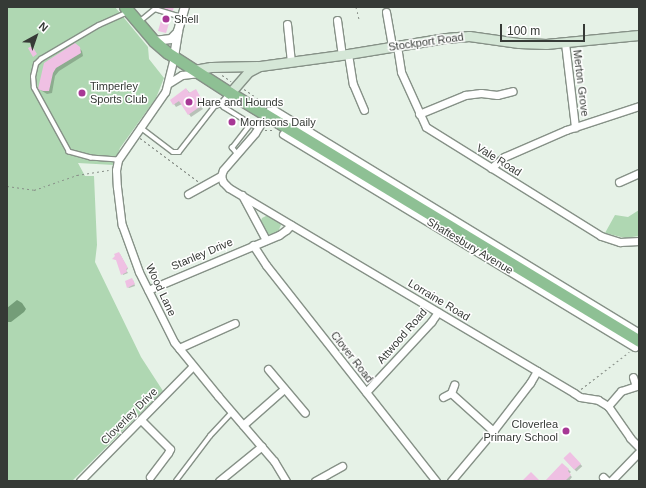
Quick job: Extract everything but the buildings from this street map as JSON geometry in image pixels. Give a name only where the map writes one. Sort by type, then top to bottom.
[{"type":"highway","points":[[127,9],[154,41],[174,57],[230,93]]},
{"type":"highway","name":"Shaftesbury Avenue","points":[[230,93],[269,112],[300,139],[579,300],[637,343]]},
{"type":"main road","name":"Stockport Road","points":[[197,72],[207,68],[260,66],[469,36],[526,44],[564,43],[639,34]]},
{"type":"main road","name":"Stockport Road","points":[[230,93],[248,72],[260,66]]},
{"type":"street","points":[[174,57],[178,31],[185,7]]},
{"type":"street","name":"Vale Road","points":[[386,12],[401,72],[426,127],[600,236],[620,242],[639,241]]},
{"type":"street","points":[[337,20],[353,84],[364,110]]},
{"type":"street","points":[[287,24],[291,62]]},
{"type":"street","points":[[154,41],[171,39],[178,31]]},
{"type":"street","name":"Merton Grove","points":[[564,43],[575,127]]},
{"type":"street","name":"Wood Lane","points":[[174,57],[168,84],[160,100],[118,160],[116,170],[122,225],[148,290],[179,348],[262,446],[277,465],[286,481]]},
{"type":"street","points":[[168,84],[182,75],[197,72]]},
{"type":"street","points":[[419,114],[465,95],[481,93],[497,95],[513,91]]},
{"type":"street","points":[[491,168],[504,157],[575,127],[639,106]]},
{"type":"street","points":[[188,194],[221,176],[223,170],[259,128],[269,112]]},
{"type":"street","name":"Shaftesbury Avenue","points":[[288,129],[579,300],[639,333]]},
{"type":"street","name":"Shaftesbury Avenue","points":[[300,139],[637,343]]},
{"type":"street","points":[[619,182],[639,173]]},
{"type":"street","name":"Lorraine Road","points":[[221,176],[226,186],[580,397],[598,400],[608,406]]},
{"type":"street","points":[[242,195],[266,240]]},
{"type":"street","name":"Stanley Drive","points":[[148,290],[283,233],[291,225]]},
{"type":"street","name":"Clover Road","points":[[253,245],[266,265],[436,481]]},
{"type":"street","name":"Attwood Road","points":[[366,392],[431,322],[438,312]]},
{"type":"street","points":[[179,348],[234,324]]},
{"type":"street","name":"Cloverley Drive","points":[[80,481],[194,366]]},
{"type":"street","points":[[268,369],[305,413]]},
{"type":"street","points":[[451,481],[493,431],[530,383],[537,371]]},
{"type":"street","points":[[633,377],[637,386],[618,393],[608,406],[630,438],[639,447]]},
{"type":"street","points":[[443,397],[451,393],[454,385]]},
{"type":"street","points":[[243,425],[284,389]]},
{"type":"street","points":[[451,393],[493,431]]},
{"type":"street","points":[[141,420],[170,449],[168,454],[150,477]]},
{"type":"street","points":[[219,481],[262,446]]},
{"type":"street","points":[[611,481],[639,452]]},
{"type":"street","points":[[315,481],[342,466]]},
{"type":"lane","points":[[118,160],[91,158],[69,152],[34,88],[33,77],[34,68],[41,59],[127,9]]},
{"type":"lane","points":[[138,22],[155,10],[182,18]]},
{"type":"lane","points":[[140,127],[174,152],[178,152],[215,106],[222,104],[230,93]]},
{"type":"lane","points":[[222,104],[227,110],[259,128]]},
{"type":"lane","points":[[237,154],[232,148],[251,124]]},
{"type":"lane","points":[[176,481],[210,436],[232,412]]},
{"type":"path","points":[[356,7],[359,19]]},
{"type":"path","points":[[244,90],[269,112]]},
{"type":"path","points":[[259,128],[277,131],[288,129]]},
{"type":"path","points":[[135,134],[203,186]]},
{"type":"path","points":[[7,186],[34,190],[85,173],[107,169],[116,170]]},
{"type":"path","points":[[574,393],[637,343]]},
{"type":"shaded area","points":[[7,7],[115,7],[148,47],[149,59],[164,78],[156,98],[120,148],[114,165],[78,163],[85,176],[94,176],[97,245],[95,262],[141,357],[163,391],[72,481],[7,481]]},
{"type":"shaded area","points":[[639,210],[639,236],[625,238],[605,233],[615,215],[628,217]]},
{"type":"shaded area","points":[[268,215],[279,221],[281,225],[278,232],[272,235],[266,233],[260,223],[262,218]]},
{"type":"shaded area","points":[[17,300],[22,303],[26,309],[11,322],[8,322],[7,308]]},
{"type":"place","name":"Shell","points":[[166,19]]},
{"type":"place","name":"Timperley Sports Club","points":[[82,93]]},
{"type":"place","name":"Hare and Hounds","points":[[189,102]]},
{"type":"place","name":"Morrisons Daily","points":[[232,122]]},
{"type":"place","name":"Cloverlea Primary School","points":[[566,431]]}]
